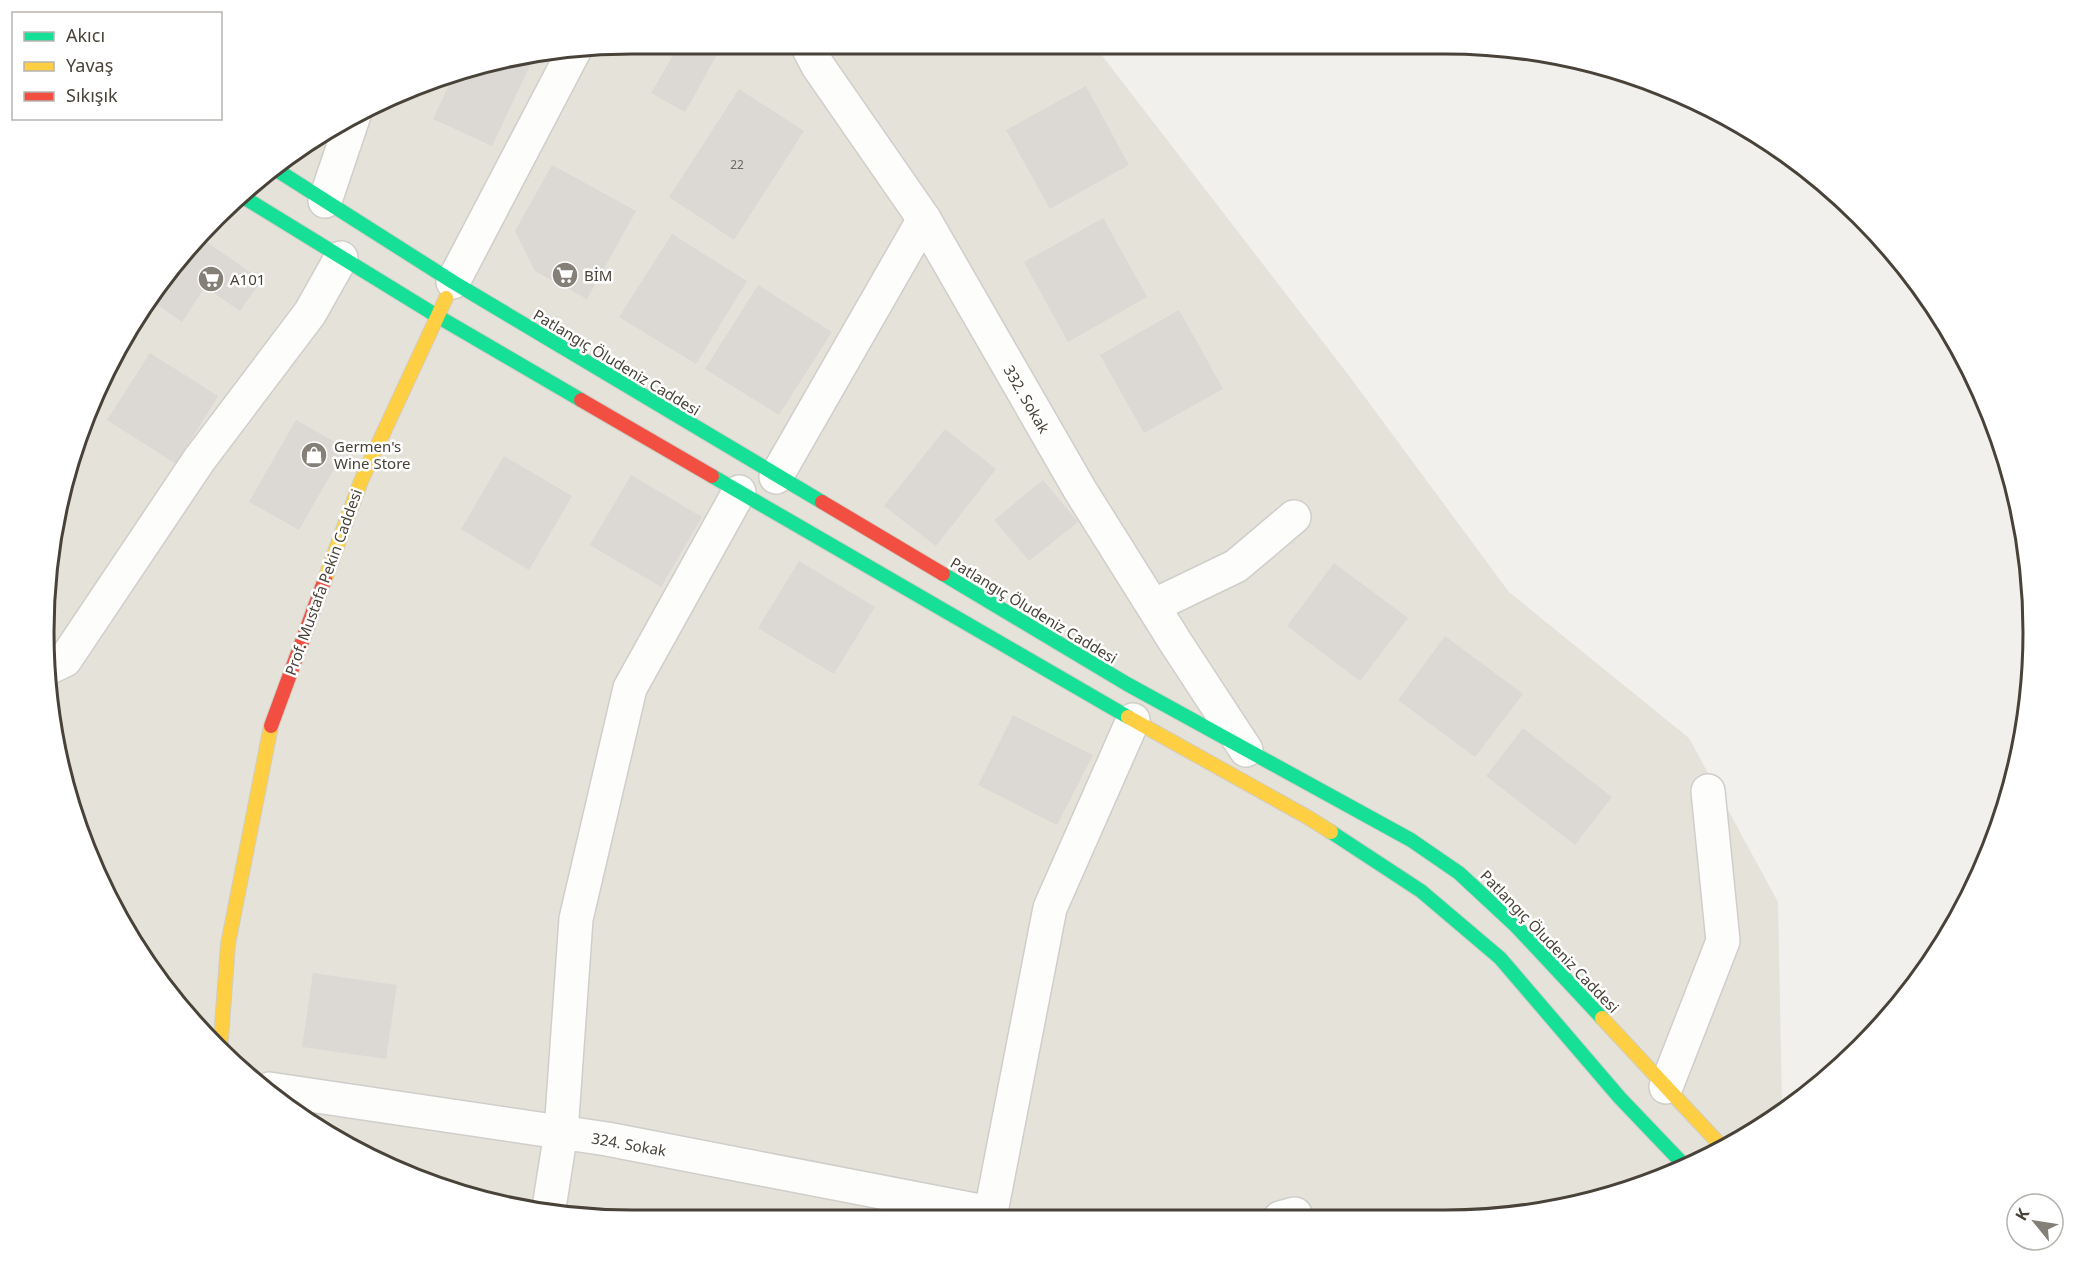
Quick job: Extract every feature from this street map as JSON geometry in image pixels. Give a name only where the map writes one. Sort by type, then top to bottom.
[{"type":"main road","name":"Patlangıç Öludeniz Caddesi","points":[[281,173],[453,282],[776,477],[1127,684],[1411,840],[1460,873],[1515,925],[1717,1142]]},
{"type":"main road","points":[[248,200],[437,316],[739,492],[1133,720],[1309,818],[1421,891],[1500,958],[1620,1098],[1679,1160]]},
{"type":"main road","name":"Prof. Mustafa Pekin Caddesi","points":[[221,1039],[228,944],[271,725],[361,481],[453,282]]},
{"type":"street","name":"332. Sokak","points":[[812,54],[924,219],[1080,490],[1246,750]]},
{"type":"street","name":"Prof. Mustafa Pekin Caddesi","points":[[453,282],[571,58]]},
{"type":"street","points":[[325,201],[350,128]]},
{"type":"street","points":[[776,477],[924,219]]},
{"type":"street","points":[[55,665],[65,660],[199,460],[310,313],[341,258]]},
{"type":"street","points":[[550,1204],[561,1132],[576,919],[630,688],[739,492]]},
{"type":"street","points":[[1153,606],[1236,566],[1294,517]]},
{"type":"street","points":[[991,1210],[1050,908],[1133,720]]},
{"type":"street","points":[[1666,1087],[1723,941],[1708,791]]},
{"type":"street","name":"324. Sokak","points":[[279,1091],[607,1139],[965,1210]]},
{"type":"shaded area","points":[[1101,54],[1350,377],[1509,592],[1689,738],[1778,902],[1782,1102],[1734,1133],[1666,1166],[1595,1190],[1558,1199],[1483,1209],[1445,1210],[632,1210],[594,1209],[519,1199],[446,1179],[411,1166],[343,1133],[311,1113],[280,1091],[223,1041],[173,984],[151,953],[131,921],[98,853],[74,782],[65,745],[55,670],[54,632],[55,594],[65,519],[85,446],[98,411],[131,343],[173,280],[223,223],[280,173],[343,131],[411,98],[482,74],[519,65],[594,55]]},
{"type":"building","points":[[674,54],[717,54],[685,112],[651,93]]},
{"type":"building","points":[[531,63],[492,146],[433,119],[449,84]]},
{"type":"building","points":[[1086,86],[1129,165],[1050,209],[1006,130]]},
{"type":"building","points":[[739,89],[804,131],[734,240],[669,197]]},
{"type":"building","points":[[552,165],[636,211],[587,299],[535,271],[515,231]]},
{"type":"building","points":[[1103,218],[1147,297],[1068,342],[1024,262]]},
{"type":"building","points":[[672,234],[747,281],[696,364],[619,317]]},
{"type":"building","points":[[206,242],[262,280],[240,311],[205,287],[182,322],[156,304]]},
{"type":"building","points":[[758,285],[832,332],[779,415],[705,369]]},
{"type":"building","points":[[1179,310],[1223,389],[1144,433],[1100,355]]},
{"type":"building","points":[[150,353],[218,396],[176,464],[107,420]]},
{"type":"building","points":[[296,420],[346,448],[299,530],[249,502]]},
{"type":"building","points":[[945,429],[996,469],[936,546],[884,506]]},
{"type":"building","points":[[504,456],[572,496],[529,570],[461,529]]},
{"type":"building","points":[[631,475],[702,517],[661,587],[590,545]]},
{"type":"building","points":[[1043,480],[1078,522],[1029,561],[994,520]]},
{"type":"building","points":[[799,561],[875,607],[834,674],[758,628]]},
{"type":"building","points":[[1334,563],[1408,618],[1360,681],[1287,626]]},
{"type":"building","points":[[1445,636],[1523,694],[1475,757],[1398,700]]},
{"type":"building","points":[[1013,715],[1093,755],[1057,825],[978,785]]},
{"type":"building","points":[[1523,728],[1612,797],[1575,845],[1486,776]]},
{"type":"building","points":[[313,973],[397,985],[386,1059],[302,1047]]},
{"type":"traffic: fast","points":[[281,173],[453,282],[822,502]]},
{"type":"traffic: fast","points":[[248,200],[437,316],[581,400]]},
{"type":"traffic: fast","points":[[712,476],[1128,717]]},
{"type":"traffic: fast","points":[[943,574],[1127,684],[1411,840],[1459,873],[1515,925],[1602,1018]]},
{"type":"traffic: fast","points":[[1331,832],[1421,891],[1500,958],[1620,1098],[1679,1160]]},
{"type":"traffic: slow","points":[[325,579],[361,481],[446,298]]},
{"type":"traffic: slow","points":[[1128,717],[1331,832]]},
{"type":"traffic: slow","points":[[221,1039],[228,944],[271,726]]},
{"type":"traffic: slow","points":[[1602,1018],[1717,1142]]},
{"type":"traffic: jam","points":[[581,400],[712,476]]},
{"type":"traffic: jam","points":[[822,502],[943,574]]},
{"type":"traffic: jam","points":[[271,726],[325,579]]},
{"type":"place","name":"BİM","points":[[565,275]]},
{"type":"place","name":"A101","points":[[211,279]]},
{"type":"place","name":"Germen's Wine Store","points":[[314,455]]}]
